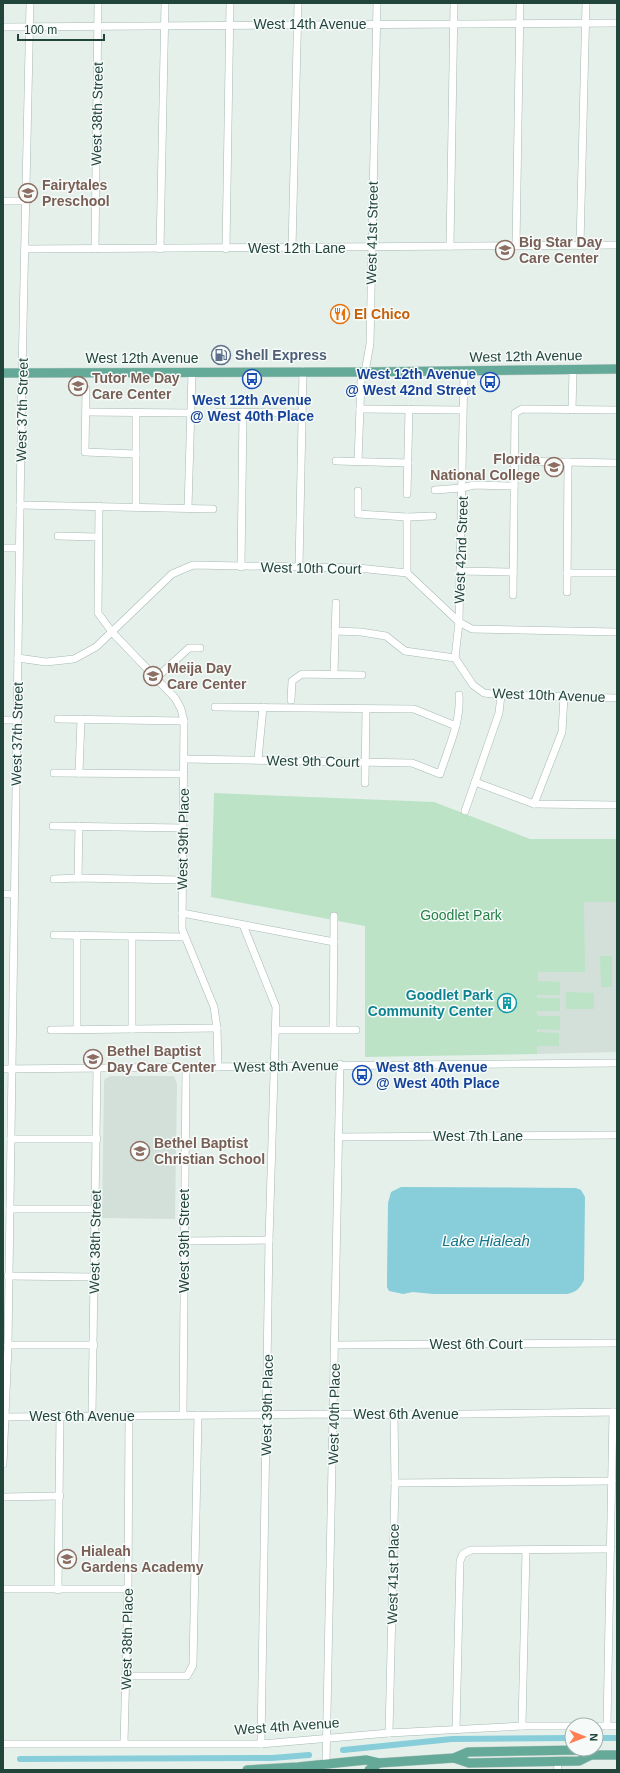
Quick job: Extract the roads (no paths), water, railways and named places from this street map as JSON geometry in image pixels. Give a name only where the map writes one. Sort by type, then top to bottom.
[{"type":"main road","name":"West 12th Avenue","points":[[3,373],[365,372],[617,369]]},
{"type":"main road","points":[[369,1770],[379,1767],[454,1758],[468,1752],[564,1750]]},
{"type":"main road","points":[[604,1756],[617,1755]]},
{"type":"main road","points":[[454,1758],[469,1766],[557,1766],[579,1761],[589,1757]]},
{"type":"main road","points":[[247,1770],[366,1760],[379,1767]]},
{"type":"street","name":"West 37th Street","points":[[3,1464],[8,1345],[8,1276],[6,1243],[10,1209],[11,1068],[18,720],[19,548],[30,3]]},
{"type":"street","name":"West 38th Street","points":[[95,249],[98,3]]},
{"type":"street","points":[[160,248],[165,3]]},
{"type":"street","points":[[226,249],[230,3]]},
{"type":"street","points":[[292,248],[298,3]]},
{"type":"street","name":"West 41st Street","points":[[358,461],[360,381],[365,372],[370,344],[377,3]]},
{"type":"street","points":[[450,246],[454,3]]},
{"type":"street","points":[[516,246],[520,3]]},
{"type":"street","points":[[580,245],[586,3]]},
{"type":"street","name":"West 14th Avenue","points":[[3,26],[98,27],[164,25],[617,23]]},
{"type":"street","points":[[3,201],[27,201]]},
{"type":"street","name":"West 12th Lane","points":[[25,249],[226,249],[617,245]]},
{"type":"street","name":"West 42nd Street","points":[[455,658],[460,571],[462,410],[464,370]]},
{"type":"street","points":[[572,410],[573,370]]},
{"type":"street","points":[[299,567],[303,371]]},
{"type":"street","points":[[188,508],[192,372]]},
{"type":"street","points":[[86,390],[85,452],[136,454]]},
{"type":"street","points":[[360,409],[462,410]]},
{"type":"street","points":[[407,494],[409,409]]},
{"type":"street","points":[[513,595],[515,413],[522,409],[617,410]]},
{"type":"street","points":[[86,412],[190,413]]},
{"type":"street","points":[[136,412],[136,507]]},
{"type":"street","points":[[218,412],[302,413]]},
{"type":"street","points":[[241,567],[244,412]]},
{"type":"street","points":[[336,461],[408,463]]},
{"type":"street","points":[[514,461],[617,463]]},
{"type":"street","points":[[567,592],[568,462]]},
{"type":"street","points":[[435,490],[462,488],[474,485],[514,486]]},
{"type":"street","points":[[358,491],[358,514],[407,517],[433,516]]},
{"type":"street","points":[[20,505],[213,509]]},
{"type":"street","points":[[99,506],[98,613],[112,632]]},
{"type":"street","points":[[407,517],[407,573],[458,622],[472,629],[617,632]]},
{"type":"street","points":[[58,536],[98,537]]},
{"type":"street","points":[[3,548],[19,548]]},
{"type":"street","name":"West 10th Court","points":[[18,658],[46,662],[74,659],[96,647],[172,574],[194,565],[358,568],[407,573]]},
{"type":"street","points":[[460,571],[513,572]]},
{"type":"street","points":[[567,573],[617,573]]},
{"type":"street","points":[[334,674],[336,603]]},
{"type":"street","name":"West 39th Place","points":[[112,632],[175,698],[181,709],[184,721],[181,880],[182,929],[214,1007],[217,1028],[218,1067]]},
{"type":"street","points":[[335,632],[361,632],[386,636],[405,651],[455,658]]},
{"type":"street","points":[[156,678],[189,648],[200,648]]},
{"type":"street","name":"West 10th Avenue","points":[[455,658],[473,684],[484,693],[501,695],[617,698]]},
{"type":"street","points":[[291,700],[292,681],[302,674],[362,675]]},
{"type":"street","points":[[464,811],[499,713],[501,695]]},
{"type":"street","points":[[215,707],[366,709],[414,708],[456,726],[460,710],[459,696]]},
{"type":"street","points":[[534,804],[562,732],[564,696]]},
{"type":"street","points":[[258,759],[263,707]]},
{"type":"street","points":[[365,783],[366,709]]},
{"type":"street","points":[[58,719],[184,721]]},
{"type":"street","points":[[3,720],[18,720]]},
{"type":"street","points":[[79,773],[81,720]]},
{"type":"street","name":"West 9th Court","points":[[184,759],[258,759],[412,763],[440,774],[456,726]]},
{"type":"street","points":[[54,773],[184,774]]},
{"type":"street","points":[[475,782],[534,804],[617,805]]},
{"type":"street","points":[[53,826],[183,828]]},
{"type":"street","points":[[78,878],[79,826]]},
{"type":"street","points":[[54,879],[181,880]]},
{"type":"street","points":[[3,894],[14,894]]},
{"type":"street","points":[[182,913],[334,942]]},
{"type":"street","points":[[333,1029],[334,916]]},
{"type":"street","name":"West 39th Place","points":[[243,925],[276,1007],[269,1240],[261,1744]]},
{"type":"street","points":[[54,935],[185,937]]},
{"type":"street","points":[[77,935],[77,1029]]},
{"type":"street","points":[[132,937],[132,1028]]},
{"type":"street","points":[[51,1030],[217,1028]]},
{"type":"street","points":[[276,1030],[356,1030]]},
{"type":"street","name":"West 8th Avenue","points":[[3,1068],[274,1067],[340,1064],[617,1063]]},
{"type":"street","name":"West 40th Place","points":[[326,1764],[340,1064]]},
{"type":"street","name":"West 39th Street","points":[[183,1415],[186,1067]]},
{"type":"street","name":"West 38th Street","points":[[92,1415],[97,1068]]},
{"type":"street","name":"West 7th Lane","points":[[338,1137],[617,1135]]},
{"type":"street","points":[[10,1139],[97,1139]]},
{"type":"street","points":[[10,1209],[96,1208]]},
{"type":"street","points":[[184,1241],[269,1240]]},
{"type":"street","points":[[8,1276],[95,1277]]},
{"type":"street","name":"West 6th Court","points":[[335,1345],[617,1343]]},
{"type":"street","points":[[8,1345],[94,1345]]},
{"type":"street","points":[[615,1412],[611,1549],[614,1586],[607,1726],[617,1726]]},
{"type":"street","name":"West 6th Avenue","points":[[4,1417],[92,1415],[394,1415],[615,1412]]},
{"type":"street","name":"West 38th Place","points":[[124,1743],[128,1589],[129,1415]]},
{"type":"street","points":[[126,1676],[187,1676],[193,1666],[198,1415]]},
{"type":"street","name":"West 41st Place","points":[[389,1733],[395,1483],[394,1415]]},
{"type":"street","points":[[58,1590],[60,1416]]},
{"type":"street","points":[[395,1483],[612,1481]]},
{"type":"street","points":[[3,1496],[60,1496]]},
{"type":"street","points":[[456,1730],[460,1561],[463,1554],[471,1550],[611,1549]]},
{"type":"street","points":[[522,1726],[526,1550]]},
{"type":"street","points":[[3,1589],[128,1589]]},
{"type":"street","name":"West 4th Avenue","points":[[3,1744],[261,1744],[389,1733],[522,1726],[564,1726]]},
{"type":"water","name":"Lake Hialeah","points":[[401,1187],[576,1188],[581,1190],[585,1197],[584,1280],[577,1290],[567,1294],[433,1294],[413,1292],[403,1294],[389,1291],[387,1287],[388,1203],[391,1192]]},
{"type":"waterway","points":[[343,1750],[452,1739],[564,1738]]},
{"type":"waterway","points":[[604,1738],[617,1738]]},
{"type":"waterway","points":[[20,1759],[272,1758],[309,1755]]},
{"type":"place","name":"Fairytales Preschool","points":[[28,193]]},
{"type":"place","name":"Big Star Day Care Center","points":[[505,250]]},
{"type":"place","name":"El Chico","points":[[340,314]]},
{"type":"place","name":"Shell Express","points":[[221,355]]},
{"type":"place","name":"West 12th Avenue @ West 40th Place","points":[[252,379]]},
{"type":"place","name":"West 12th Avenue @ West 42nd Street","points":[[490,382]]},
{"type":"place","name":"Tutor Me Day Care Center","points":[[78,386]]},
{"type":"place","name":"Florida National College","points":[[554,467]]},
{"type":"place","name":"Meija Day Care Center","points":[[153,676]]},
{"type":"place","name":"Goodlet Park Community Center","points":[[507,1003]]},
{"type":"place","name":"Bethel Baptist Day Care Center","points":[[93,1059]]},
{"type":"place","name":"West 8th Avenue @ West 40th Place","points":[[362,1075]]},
{"type":"place","name":"Bethel Baptist Christian School","points":[[140,1151]]},
{"type":"place","name":"Hialeah Gardens Academy","points":[[67,1559]]},
{"type":"park label","name":"Goodlet Park","points":[[461,915]]}]
